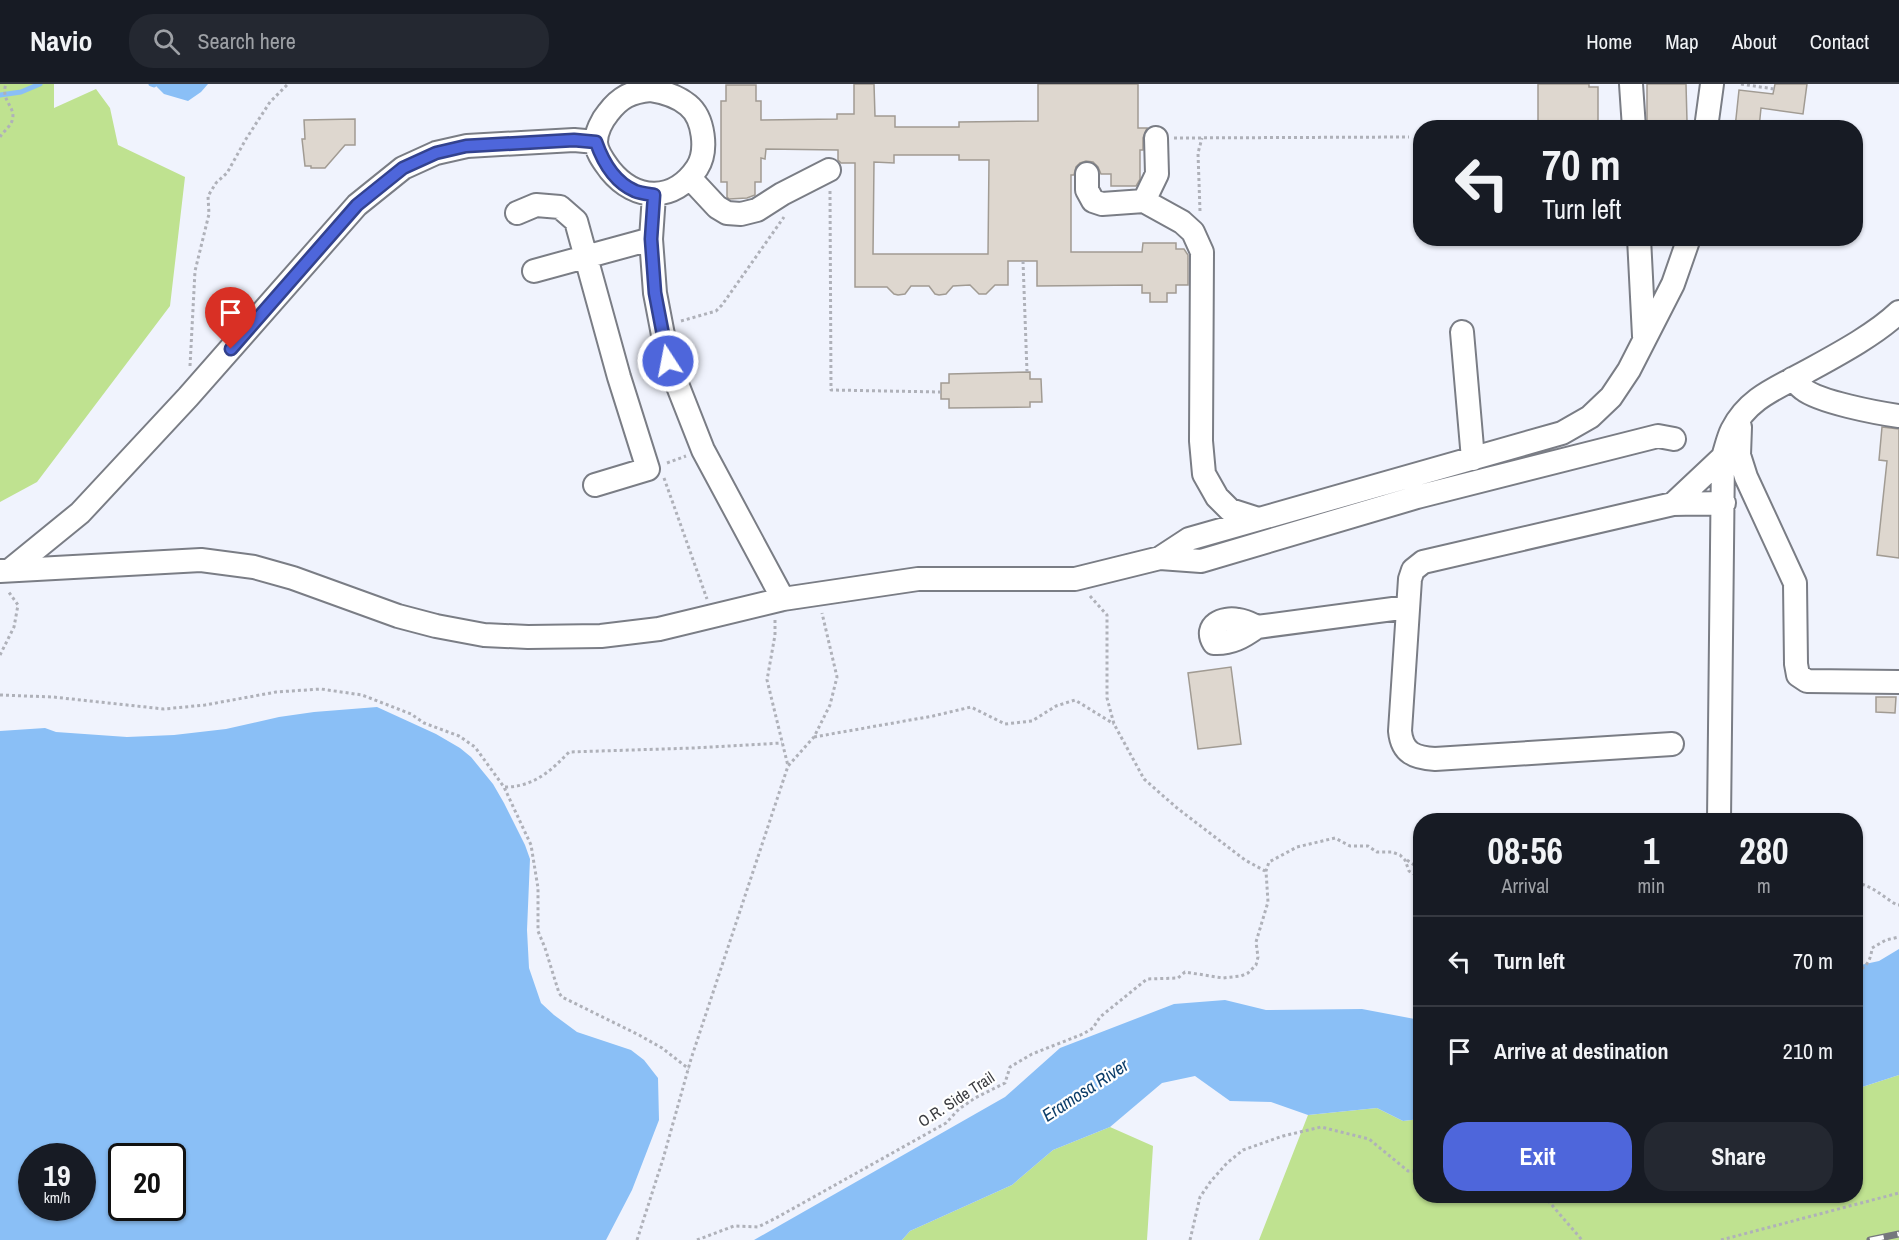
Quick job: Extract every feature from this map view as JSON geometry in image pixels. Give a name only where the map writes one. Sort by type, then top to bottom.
[{"type":"lane","points":[[1632,84],[1634,120]]},
{"type":"lane","points":[[1707,120],[1712,84]]},
{"type":"lane","points":[[650,87],[668,93],[689,105],[699,121],[704,141],[700,162],[690,178],[676,189],[654,195],[635,191],[618,180],[603,162],[596,142],[602,121],[615,104],[633,92],[650,87]]},
{"type":"lane","points":[[1144,201],[1157,174],[1161,138]]},
{"type":"lane","points":[[6,576],[80,513],[189,397],[357,205],[403,168],[436,153],[466,146],[574,140],[596,142]]},
{"type":"lane","points":[[690,178],[717,207],[727,213],[741,214],[757,210],[782,194],[829,170]]},
{"type":"lane","points":[[1087,174],[1087,190],[1093,201],[1102,204],[1144,201],[1182,222],[1193,232],[1202,252],[1201,441],[1204,474],[1217,497],[1230,510],[1258,519]]},
{"type":"lane","points":[[654,195],[651,239],[655,293],[668,361],[703,450],[780,599]]},
{"type":"lane","points":[[517,213],[536,205],[560,207],[576,221],[619,377],[654,467],[595,485]]},
{"type":"lane","points":[[534,272],[651,239]]},
{"type":"lane","points":[[1639,246],[1644,338]]},
{"type":"lane","points":[[1160,558],[1189,539],[1563,433],[1590,417],[1611,397],[1629,370],[1673,284],[1686,246]]},
{"type":"lane","points":[[1719,813],[1723,457],[1731,431],[1755,401],[1773,388],[1841,352],[1899,312]]},
{"type":"lane","points":[[1462,332],[1473,459]]},
{"type":"lane","points":[[1792,379],[1803,390],[1817,397],[1881,414],[1899,416]]},
{"type":"lane","points":[[1741,417],[1738,438],[1739,455],[1795,583],[1798,675],[1807,681],[1899,682]]},
{"type":"lane","points":[[6,576],[212,561],[254,567],[293,578],[398,616],[436,626],[484,635],[601,636],[659,629],[780,599],[918,579],[1075,579],[1160,558],[1201,561],[1429,494],[1658,436],[1674,439]]},
{"type":"lane","points":[[1673,504],[1723,457]]},
{"type":"lane","points":[[1672,744],[1435,759],[1418,757],[1404,747],[1400,730],[1410,579],[1413,570],[1423,562],[1673,504],[1724,503]]},
{"type":"lane","points":[[1257,627],[1408,607]]},
{"type":"path","points":[[0,137],[12,122],[13,112],[4,99],[6,84]]},
{"type":"path","points":[[189,397],[195,271],[209,214],[208,196],[216,183],[227,173],[270,102],[288,84]]},
{"type":"path","points":[[1741,84],[1774,89]]},
{"type":"path","points":[[1161,138],[1409,137]]},
{"type":"path","points":[[1200,213],[1198,153],[1202,138]]},
{"type":"path","points":[[829,170],[831,390],[941,392]]},
{"type":"path","points":[[662,326],[716,311],[784,218]]},
{"type":"path","points":[[1023,261],[1027,372]]},
{"type":"path","points":[[703,450],[654,467],[712,615]]},
{"type":"path","points":[[0,655],[14,627],[18,605],[6,576]]},
{"type":"path","points":[[1075,579],[1107,615],[1107,698],[1114,724],[1144,779],[1177,808],[1245,860],[1266,871],[1269,862],[1297,847],[1335,838],[1350,846],[1368,846],[1377,852],[1392,852],[1413,865]]},
{"type":"path","points":[[637,1240],[740,908],[788,766],[814,737],[830,705],[837,676],[819,593]]},
{"type":"path","points":[[780,599],[767,680],[788,766]]},
{"type":"path","points":[[0,695],[53,697],[164,709],[205,705],[276,692],[321,689],[362,695],[459,736],[475,747],[504,788],[531,845],[538,888],[538,932],[559,993],[562,997],[662,1048],[689,1069]]},
{"type":"path","points":[[814,737],[971,707],[1005,724],[1032,721],[1056,706],[1075,700],[1114,724]]},
{"type":"path","points":[[504,788],[531,783],[550,772],[569,752],[783,743]]},
{"type":"path","points":[[1405,860],[1409,871],[1413,874]]},
{"type":"path","name":"O.R. Side Trail","points":[[697,1240],[734,1227],[758,1227],[946,1123],[959,1109],[975,1098],[1005,1083],[1010,1067],[1032,1054],[1093,1028],[1100,1017],[1147,979],[1178,978],[1185,972],[1223,978],[1248,973],[1256,965],[1258,957],[1256,942],[1268,902],[1266,871]]},
{"type":"path","points":[[1863,884],[1871,886],[1882,896],[1899,905]]},
{"type":"path","points":[[1863,967],[1870,960],[1872,948],[1899,936]]},
{"type":"path","points":[[1190,1240],[1200,1197],[1227,1163],[1243,1150],[1283,1136],[1321,1127],[1369,1139],[1408,1171],[1413,1171]]},
{"type":"path","points":[[1863,1203],[1899,1193]]},
{"type":"path","points":[[1550,1203],[1582,1240]]},
{"type":"path","points":[[1721,1240],[1861,1203]]},
{"type":"green space","points":[[0,84],[54,84],[54,108],[96,89],[110,108],[118,145],[185,177],[170,306],[37,482],[0,502]]},
{"type":"green space","points":[[1899,1075],[1899,1240],[1259,1240],[1308,1115],[1377,1108],[1403,1121],[1413,1120],[1413,1203],[1863,1203],[1863,1087]]},
{"type":"green space","points":[[1110,1127],[1153,1146],[1147,1240],[902,1240],[910,1231],[1012,1185],[1053,1150]]},
{"type":"water","points":[[154,84],[208,84],[188,101],[164,94]]},
{"type":"water","points":[[377,707],[436,734],[460,748],[471,757],[493,784],[530,859],[527,930],[529,968],[541,1003],[577,1032],[631,1050],[644,1060],[658,1078],[659,1120],[632,1190],[606,1240],[0,1240],[0,731],[45,728],[56,732],[127,737],[174,735],[226,729],[279,717]]},
{"type":"water","points":[[1899,949],[1899,1075],[1863,1087],[1863,964],[1879,961]]},
{"type":"water","name":"Eramosa River","points":[[1225,1000],[1266,1010],[1362,1009],[1413,1019],[1413,1120],[1403,1121],[1377,1108],[1308,1115],[1271,1102],[1230,1101],[1195,1076],[1162,1083],[1110,1127],[1053,1150],[1012,1185],[910,1231],[902,1240],[754,1240],[1005,1097],[1060,1048],[1174,1004]]},
{"type":"building","points":[[854,84],[874,84],[875,116],[895,116],[895,127],[959,127],[959,122],[1038,121],[1038,84],[1138,84],[1138,128],[1147,128],[1143,138],[1143,150],[1140,150],[1140,179],[1136,186],[1111,186],[1111,174],[1101,174],[1093,162],[1086,161],[1076,167],[1074,175],[1071,175],[1071,252],[1142,252],[1143,243],[1176,243],[1176,249],[1184,249],[1188,255],[1188,285],[1176,285],[1176,293],[1167,293],[1167,302],[1150,302],[1150,293],[1142,293],[1142,285],[1037,286],[1037,261],[1008,261],[1008,285],[995,285],[986,294],[979,294],[970,285],[953,286],[946,294],[939,295],[935,294],[929,286],[911,286],[905,294],[898,295],[887,287],[855,287],[855,163],[841,163],[838,160],[838,150],[766,149],[765,159],[761,158],[761,182],[755,182],[755,195],[729,199],[727,182],[721,182],[721,101],[726,101],[726,85],[756,85],[756,101],[761,101],[761,120],[837,119],[837,114],[854,114]],"holes":[[[894,155],[959,155],[959,160],[989,160],[988,254],[873,254],[874,162],[894,163]]]},
{"type":"building","points":[[1538,84],[1589,84],[1589,87],[1598,87],[1598,120],[1538,120]]},
{"type":"building","points":[[1647,84],[1686,84],[1687,120],[1647,120]]},
{"type":"building","points":[[1775,84],[1807,84],[1803,114],[1761,108],[1760,120],[1736,120],[1739,90],[1773,94]]},
{"type":"building","points":[[355,119],[355,145],[345,145],[325,168],[305,166],[302,139],[305,139],[304,120]]},
{"type":"building","points":[[1030,372],[1030,379],[1041,379],[1042,402],[1030,402],[1030,407],[949,408],[949,399],[941,399],[941,383],[949,383],[949,374]]},
{"type":"building","points":[[1882,427],[1899,429],[1899,558],[1877,555],[1887,461],[1879,460]]},
{"type":"building","points":[[1231,667],[1241,744],[1198,749],[1188,673]]},
{"type":"building","points":[[1876,697],[1896,697],[1895,713],[1876,712]]},
{"type":"waterway","points":[[0,95],[21,92],[40,84]]},
{"type":"railway","points":[[1870,1240],[1899,1234]]},
{"type":"route","points":[[231,349],[357,205],[403,168],[436,153],[466,146],[574,140],[596,142],[603,162],[618,180],[635,191],[654,195],[651,239],[655,293],[668,361]]}]
